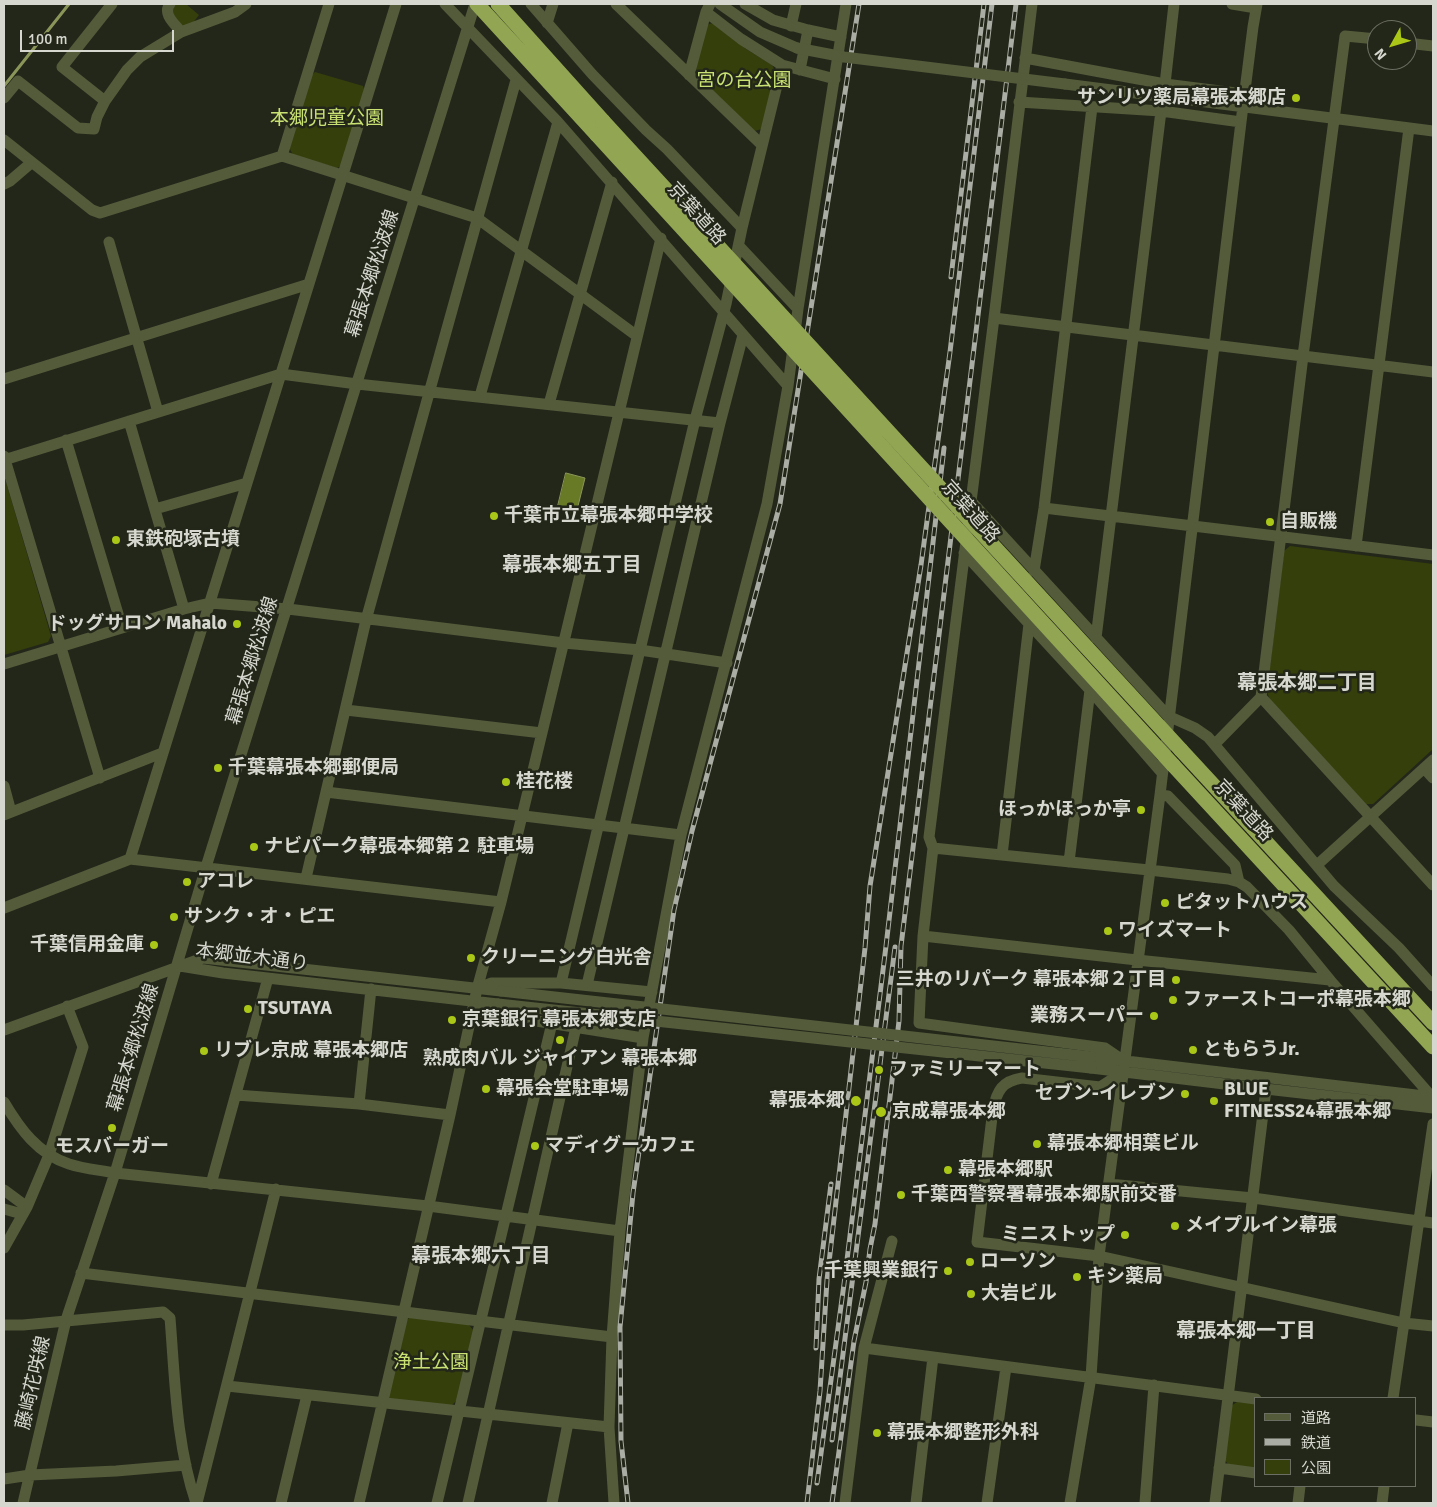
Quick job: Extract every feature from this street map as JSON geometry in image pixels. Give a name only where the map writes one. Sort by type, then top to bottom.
[{"type":"highway","name":"京葉道路","points":[[476,4],[600,128],[1181,750],[1433,1023]]},
{"type":"highway","name":"京葉道路","points":[[498,4],[600,128],[1167,769],[1433,1047]]},
{"type":"street","points":[[105,101],[62,67],[112,4]]},
{"type":"street","points":[[170,4],[167,8],[167,14],[181,32]]},
{"type":"street","points":[[4,98],[18,81],[78,128],[94,129],[97,117],[105,101],[127,70],[140,57],[181,32],[235,12],[246,4]]},
{"type":"street","points":[[282,156],[330,4]]},
{"type":"street","points":[[130,858],[396,4]]},
{"type":"street","points":[[445,4],[558,122],[612,182],[788,386]]},
{"type":"street","name":"幕張本郷松波線","points":[[66,1325],[81,1273],[115,1173],[206,867],[476,4]]},
{"type":"street","points":[[531,4],[592,74],[742,228]]},
{"type":"street","points":[[547,23],[553,4]]},
{"type":"street","points":[[616,4],[762,145]]},
{"type":"street","points":[[720,4],[760,32],[797,48],[844,58],[1433,131]]},
{"type":"street","points":[[745,4],[773,20],[841,38]]},
{"type":"street","points":[[791,26],[796,4]]},
{"type":"street","points":[[614,1503],[609,1427],[612,1337],[620,1231],[643,1038],[681,835],[767,504],[788,386],[798,309],[846,4]]},
{"type":"street","points":[[1032,4],[929,837],[933,848],[923,936],[919,1023],[1106,1048],[1124,1066],[1266,1089],[1433,1101]]},
{"type":"street","points":[[1165,84],[1174,4]]},
{"type":"street","points":[[1070,1503],[1091,1377],[1099,1256],[1137,960],[1160,795],[1167,769],[1168,716],[1244,94],[1257,6],[1232,4]]},
{"type":"street","points":[[689,74],[708,8],[741,39],[782,65],[835,79]]},
{"type":"street","points":[[800,70],[808,30]]},
{"type":"street","points":[[1214,744],[1261,696],[1333,118],[1345,36],[1367,38]]},
{"type":"street","points":[[1417,44],[1433,46]]},
{"type":"street","points":[[1025,58],[1165,84],[1244,94]]},
{"type":"street","points":[[562,983],[695,420],[724,312],[742,228],[782,65]]},
{"type":"street","points":[[306,878],[366,620],[516,80]]},
{"type":"street","points":[[1019,102],[1161,112],[1241,122]]},
{"type":"street","points":[[1034,571],[1044,508],[1092,107]]},
{"type":"street","points":[[1096,638],[1161,112]]},
{"type":"street","points":[[480,396],[558,122]]},
{"type":"street","points":[[1356,546],[1409,128]]},
{"type":"street","points":[[4,140],[31,163],[92,210],[100,214],[282,156],[477,218],[637,336]]},
{"type":"street","points":[[4,184],[31,163]]},
{"type":"street","points":[[549,404],[612,182]]},
{"type":"street","points":[[359,1503],[450,1115],[474,1001],[522,816],[660,238]]},
{"type":"street","points":[[109,242],[158,412]]},
{"type":"street","points":[[739,246],[798,309]]},
{"type":"street","points":[[4,379],[309,284]]},
{"type":"street","points":[[994,318],[1433,372]]},
{"type":"street","points":[[587,985],[720,423],[743,335]]},
{"type":"street","points":[[100,778],[4,459],[281,374],[357,384],[618,410],[720,423]]},
{"type":"street","points":[[129,421],[184,608]]},
{"type":"street","points":[[66,440],[122,628]]},
{"type":"street","points":[[155,509],[247,483]]},
{"type":"street","points":[[970,500],[1168,716],[1195,728],[1208,737],[1334,886],[1400,948],[1433,986]]},
{"type":"street","points":[[1044,508],[1433,555]]},
{"type":"street","points":[[964,553],[1090,690],[1167,769]]},
{"type":"street","points":[[4,664],[184,608],[210,603],[288,609],[366,620],[640,650],[727,662]]},
{"type":"street","points":[[1002,855],[1028,624]]},
{"type":"street","points":[[1069,862],[1090,690]]},
{"type":"street","points":[[1261,696],[1433,885]]},
{"type":"street","points":[[346,710],[542,733]]},
{"type":"street","points":[[4,786],[8,813],[162,752]]},
{"type":"street","points":[[1317,866],[1433,760]]},
{"type":"street","points":[[1424,768],[1433,778]]},
{"type":"street","points":[[326,792],[681,835]]},
{"type":"street","points":[[1160,795],[1168,796],[1235,865],[1239,882]]},
{"type":"street","points":[[933,848],[1149,870],[1228,879],[1239,882],[1247,887],[1289,930],[1433,1101]]},
{"type":"street","points":[[4,908],[130,858],[501,902]]},
{"type":"street","points":[[923,936],[1330,980]]},
{"type":"street","name":"本郷並木通り","points":[[178,966],[203,958],[501,991],[1091,1062]]},
{"type":"street","points":[[4,1030],[178,966]]},
{"type":"street","name":"本郷並木通り","points":[[178,966],[498,1004],[1091,1062]]},
{"type":"street","points":[[211,1184],[268,978]]},
{"type":"street","points":[[477,989],[490,982],[562,983],[652,992]]},
{"type":"street","points":[[359,1104],[371,989]]},
{"type":"street","points":[[474,1001],[480,1012],[643,1038]]},
{"type":"street","points":[[4,1248],[49,1155],[83,1047],[67,1006]]},
{"type":"street","points":[[437,1503],[552,1023]]},
{"type":"street","points":[[468,1503],[576,1026]]},
{"type":"street","points":[[1091,1062],[1433,1101]]},
{"type":"street","points":[[1124,1066],[1100,1087],[1022,1078],[1013,1079],[1004,1084],[996,1094],[993,1110],[977,1242],[1099,1256],[1404,1323],[1433,1326]]},
{"type":"street","points":[[1215,1503],[1266,1089]]},
{"type":"street","points":[[236,1095],[359,1104],[450,1115]]},
{"type":"street","points":[[4,1102],[17,1125],[49,1155],[70,1164],[115,1173],[428,1206],[620,1231]]},
{"type":"street","points":[[1393,1397],[1433,1124]]},
{"type":"street","points":[[1109,1184],[1253,1198],[1433,1223]]},
{"type":"street","points":[[197,1503],[276,1189]]},
{"type":"street","points":[[4,1190],[24,1210]]},
{"type":"street","points":[[4,1209],[24,1210]]},
{"type":"street","points":[[845,1503],[864,1348],[892,1242]]},
{"type":"street","points":[[81,1273],[612,1337]]},
{"type":"street","points":[[4,1325],[66,1325],[163,1312],[170,1318],[179,1423],[186,1465],[197,1503]]},
{"type":"street","name":"藤崎花咲線","points":[[23,1503],[66,1325]]},
{"type":"street","points":[[864,1348],[1254,1399]]},
{"type":"street","points":[[916,1503],[933,1356]]},
{"type":"street","points":[[988,1503],[1006,1367]]},
{"type":"street","points":[[1145,1503],[1154,1385]]},
{"type":"street","points":[[227,1386],[609,1427]]},
{"type":"street","points":[[281,1503],[307,1395]]},
{"type":"street","points":[[1417,1420],[1433,1422]]},
{"type":"street","points":[[552,1503],[568,1423]]},
{"type":"street","points":[[4,1479],[30,1475],[116,1471],[186,1465]]},
{"type":"street","points":[[1219,1468],[1254,1473]]},
{"type":"street","points":[[1298,1503],[1300,1487]]},
{"type":"street","points":[[1382,1503],[1384,1487]]},
{"type":"green space","points":[[176,4],[186,4],[199,15],[188,29],[180,26],[171,13]]},
{"type":"green space","name":"宮の台公園","points":[[713,23],[746,49],[772,65],[776,72],[762,129],[754,131],[698,76],[696,68],[706,25]]},
{"type":"green space","name":"本郷児童公園","points":[[315,72],[363,86],[365,92],[343,165],[337,168],[293,155],[289,147],[311,76]]},
{"type":"green space","points":[[4,475],[51,636],[48,642],[4,655]]},
{"type":"green space","points":[[1290,546],[1433,564],[1433,749],[1373,804],[1366,804],[1270,700],[1267,692],[1284,551]]},
{"type":"green space","name":"浄土公園","points":[[411,1316],[468,1324],[474,1331],[457,1400],[451,1406],[392,1401],[388,1396],[406,1321]]},
{"type":"green space","points":[[1237,1402],[1254,1403],[1254,1470],[1230,1467],[1225,1460],[1231,1406]]},
{"type":"shaded area","points":[[566,473],[585,478],[576,514],[557,510]]},
{"type":"waterway","points":[[4,86],[69,4]]},
{"type":"railway","points":[[628,1503],[621,1441],[620,1327],[633,1193],[674,910],[692,831],[780,504],[859,4]]},
{"type":"railway","points":[[951,277],[984,4]]},
{"type":"railway","points":[[807,1503],[820,1391],[827,1280],[865,948],[870,886],[921,565],[950,352],[992,4]]},
{"type":"railway","points":[[832,1503],[854,1341],[875,1224],[899,1021],[901,946],[1016,4]]},
{"type":"railway","points":[[817,1483],[886,946],[944,448]]},
{"type":"railway","points":[[832,1440],[895,947]]},
{"type":"railway","points":[[816,1348],[819,1279],[831,1184]]},
{"type":"place","name":"サンリツ薬局幕張本郷店","points":[[1296,98]]},
{"type":"place","name":"千葉市立幕張本郷中学校","points":[[494,516]]},
{"type":"place","name":"自販機","points":[[1270,522]]},
{"type":"place","name":"東鉄砲塚古墳","points":[[116,540]]},
{"type":"place","name":"ドッグサロン Mahalo","points":[[237,624]]},
{"type":"place","name":"千葉幕張本郷郵便局","points":[[218,768]]},
{"type":"place","name":"桂花楼","points":[[506,782]]},
{"type":"place","name":"ほっかほっか亭","points":[[1141,810]]},
{"type":"place","name":"ナビパーク幕張本郷第２ 駐車場","points":[[254,847]]},
{"type":"place","name":"アコレ","points":[[187,882]]},
{"type":"place","name":"ピタットハウス","points":[[1165,903]]},
{"type":"place","name":"サンク・オ・ピエ","points":[[174,917]]},
{"type":"place","name":"ワイズマート","points":[[1108,931]]},
{"type":"place","name":"千葉信用金庫","points":[[154,945]]},
{"type":"place","name":"クリーニング白光舎","points":[[471,958]]},
{"type":"place","name":"三井のリパーク 幕張本郷２丁目","points":[[1176,980]]},
{"type":"place","name":"ファーストコーポ幕張本郷","points":[[1173,1000]]},
{"type":"place","name":"TSUTAYA","points":[[248,1009]]},
{"type":"place","name":"業務スーパー","points":[[1154,1016]]},
{"type":"place","name":"京葉銀行 幕張本郷支店","points":[[452,1020]]},
{"type":"place","name":"熟成肉バル ジャイアン 幕張本郷","points":[[560,1040]]},
{"type":"place","name":"ともらうJr.","points":[[1193,1050]]},
{"type":"place","name":"リブレ京成 幕張本郷店","points":[[204,1051]]},
{"type":"place","name":"ファミリーマート","points":[[879,1070]]},
{"type":"place","name":"幕張会堂駐車場","points":[[486,1089]]},
{"type":"place","name":"セブン-イレブン","points":[[1185,1094]]},
{"type":"place","name":"幕張本郷","points":[[856,1101]]},
{"type":"place","name":"BLUE FITNESS24幕張本郷","points":[[1214,1101]]},
{"type":"place","name":"京成幕張本郷","points":[[881,1112]]},
{"type":"place","name":"モスバーガー","points":[[112,1128]]},
{"type":"place","name":"幕張本郷相葉ビル","points":[[1037,1144]]},
{"type":"place","name":"マディグーカフェ","points":[[535,1146]]},
{"type":"place","name":"幕張本郷駅","points":[[948,1170]]},
{"type":"place","name":"千葉西警察署幕張本郷駅前交番","points":[[901,1195]]},
{"type":"place","name":"メイプルイン幕張","points":[[1175,1226]]},
{"type":"place","name":"ミニストップ","points":[[1125,1235]]},
{"type":"place","name":"ローソン","points":[[970,1262]]},
{"type":"place","name":"千葉興業銀行","points":[[948,1271]]},
{"type":"place","name":"キシ薬局","points":[[1077,1277]]},
{"type":"place","name":"大岩ビル","points":[[971,1294]]},
{"type":"place","name":"幕張本郷整形外科","points":[[877,1433]]},
{"type":"district","name":"幕張本郷五丁目","points":[[572,566]]},
{"type":"district","name":"幕張本郷二丁目","points":[[1307,684]]},
{"type":"district","name":"幕張本郷六丁目","points":[[481,1257]]},
{"type":"district","name":"幕張本郷一丁目","points":[[1246,1332]]}]
